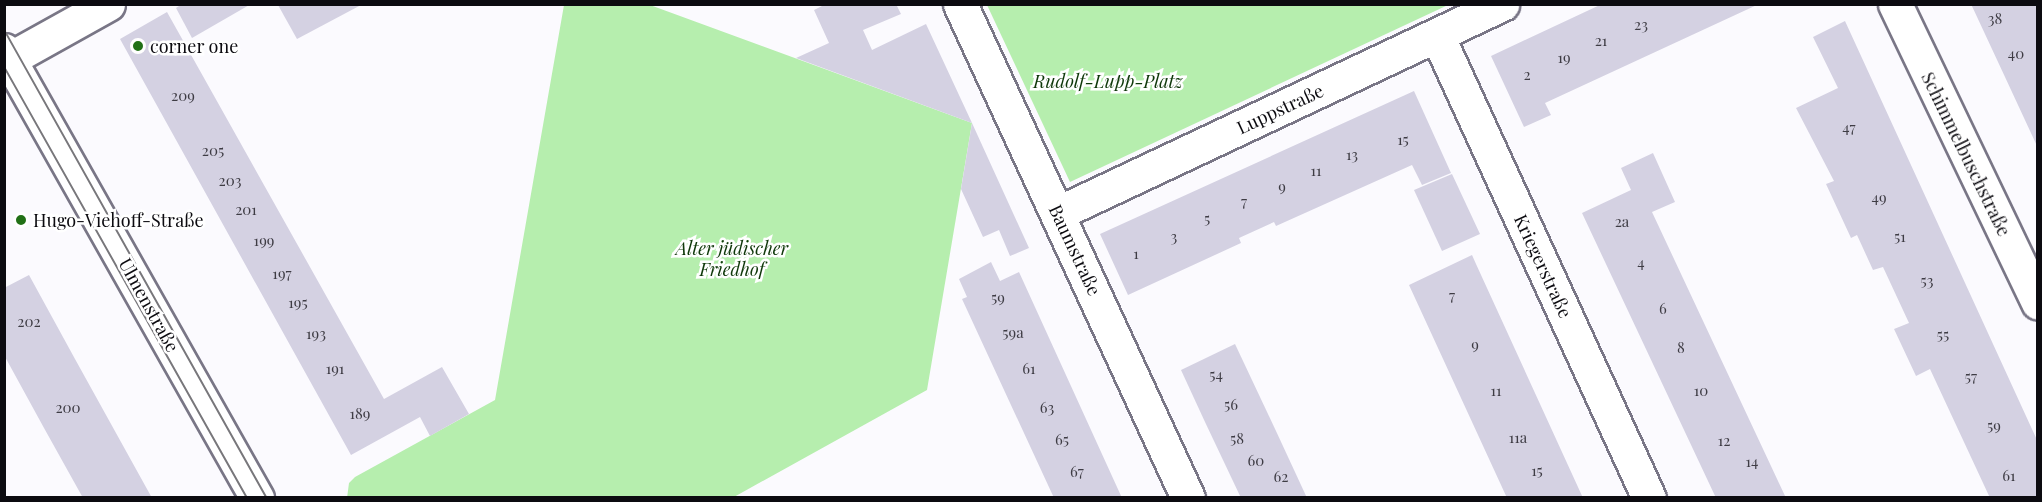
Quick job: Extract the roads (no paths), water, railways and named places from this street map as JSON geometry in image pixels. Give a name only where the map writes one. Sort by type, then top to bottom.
[{"type":"street","points":[[6,57],[108,4]]},
{"type":"street","name":"Baumstraße","points":[[960,4],[1188,498]]},
{"type":"street","name":"Luppstraße","points":[[1058,213],[1502,4]]},
{"type":"street","name":"Schimmelbuschstraße","points":[[1895,4],[2036,297]]},
{"type":"street","name":"Kriegerstraße","points":[[1437,35],[1649,498]]},
{"type":"street","name":"Ulmenstraße","points":[[6,57],[257,498]]},
{"type":"tram line","points":[[4,29],[267,498]]},
{"type":"tram line","points":[[4,66],[247,498]]},
{"type":"place","name":"corner one","points":[[138,46]]},
{"type":"place","name":"Hugo-Viehoff-Straße","points":[[21,220]]},
{"type":"park label","name":"Rudolf-Lupp-Platz","points":[[1108,81]]},
{"type":"park label","name":"Alter jüdischer Friedhof","points":[[732,259]]}]
